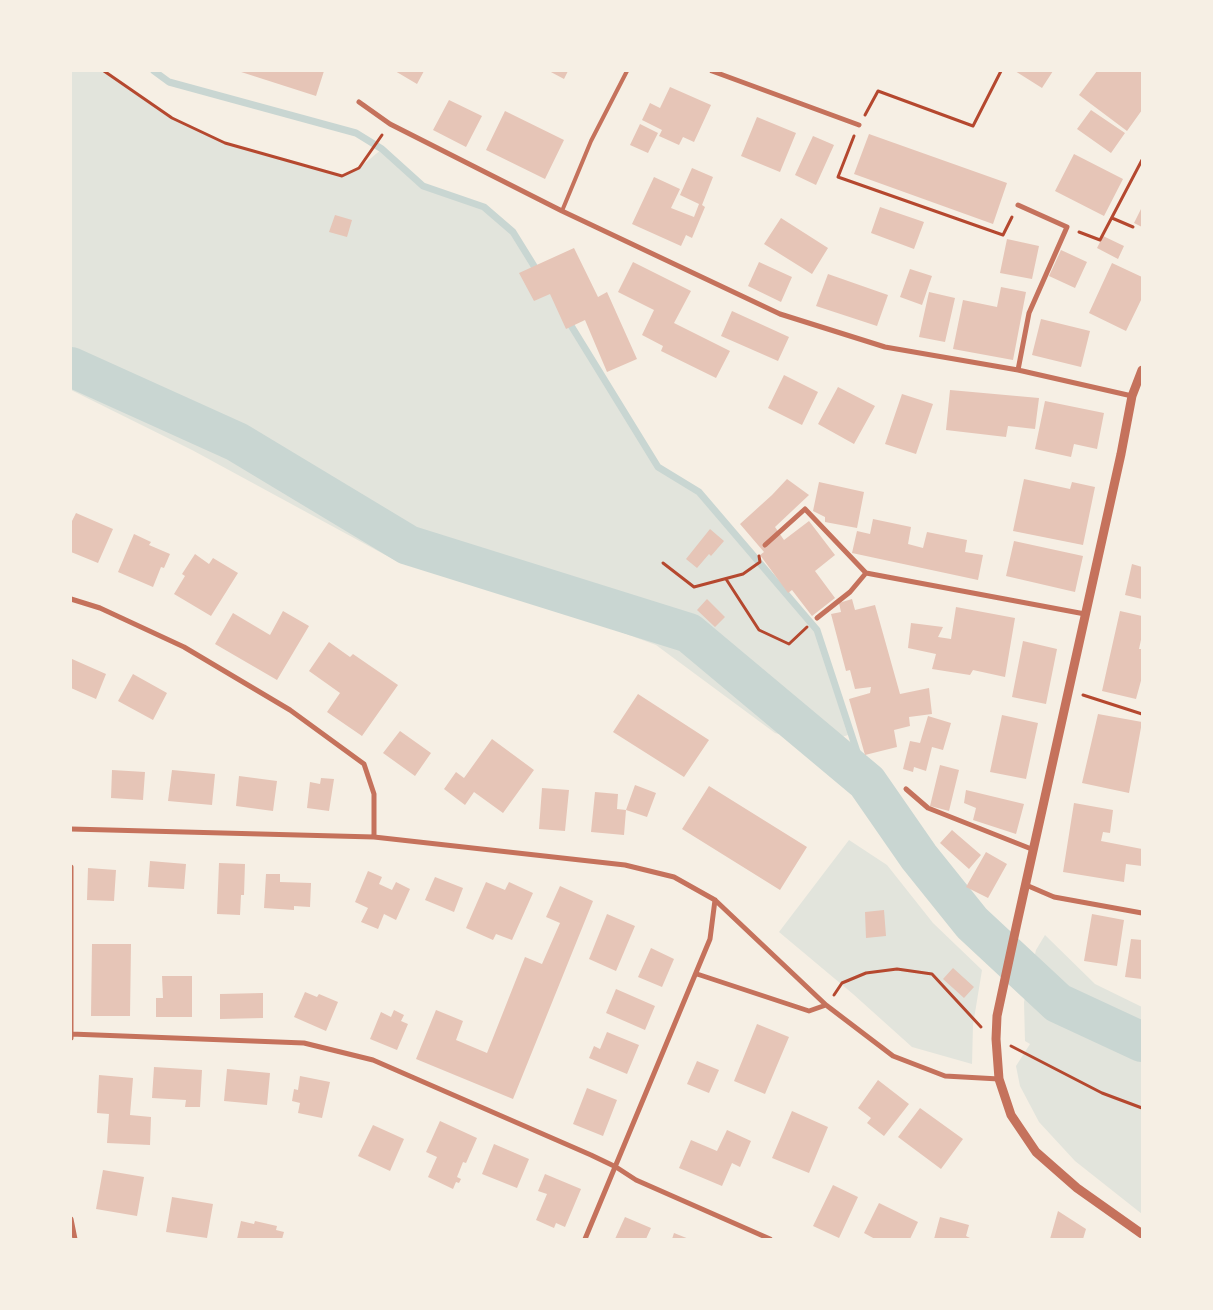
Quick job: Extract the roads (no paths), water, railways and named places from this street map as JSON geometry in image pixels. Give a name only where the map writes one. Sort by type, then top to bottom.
[{"type":"street","points":[[712,71],[859,125]]},
{"type":"street","points":[[359,102],[390,124],[562,212],[780,314],[885,347],[1018,370],[1132,396]]},
{"type":"street","points":[[1018,205],[1067,227],[1029,314],[1018,370]]},
{"type":"street","points":[[1142,370],[1132,396],[1121,454],[997,1016],[996,1039],[999,1078],[1011,1115],[1036,1152],[1077,1188],[1142,1234]]},
{"type":"street","points":[[765,545],[805,509],[866,573],[1085,614]]},
{"type":"street","points":[[817,618],[850,592],[866,573]]},
{"type":"street","points":[[71,599],[100,608],[184,647],[290,710],[364,764],[374,794],[374,837]]},
{"type":"street","points":[[906,789],[928,808],[1034,850]]},
{"type":"street","points":[[71,829],[374,837],[625,864],[674,877],[715,900],[826,1005],[893,1056],[945,1076],[999,1078]]},
{"type":"street","points":[[71,867],[71,1038]]},
{"type":"street","points":[[1026,885],[1054,897],[1142,913]]},
{"type":"street","points":[[585,1239],[697,974],[710,939],[715,900]]},
{"type":"street","points":[[697,974],[809,1011],[826,1005]]},
{"type":"street","points":[[72,1034],[304,1043],[373,1060],[616,1167],[636,1180],[770,1239]]},
{"type":"street","points":[[71,1219],[75,1239]]},
{"type":"lane","points":[[562,212],[592,141],[627,71]]},
{"type":"waterway","points":[[154,71],[169,82],[356,133],[382,149],[423,186],[484,207],[513,232],[539,274]]},
{"type":"waterway","points":[[567,319],[658,467],[699,492],[817,630],[867,782]]},
{"type":"waterway","points":[[71,367],[237,442],[408,545],[689,633],[867,782],[919,857],[972,923],[1058,1003],[1142,1042]]}]
